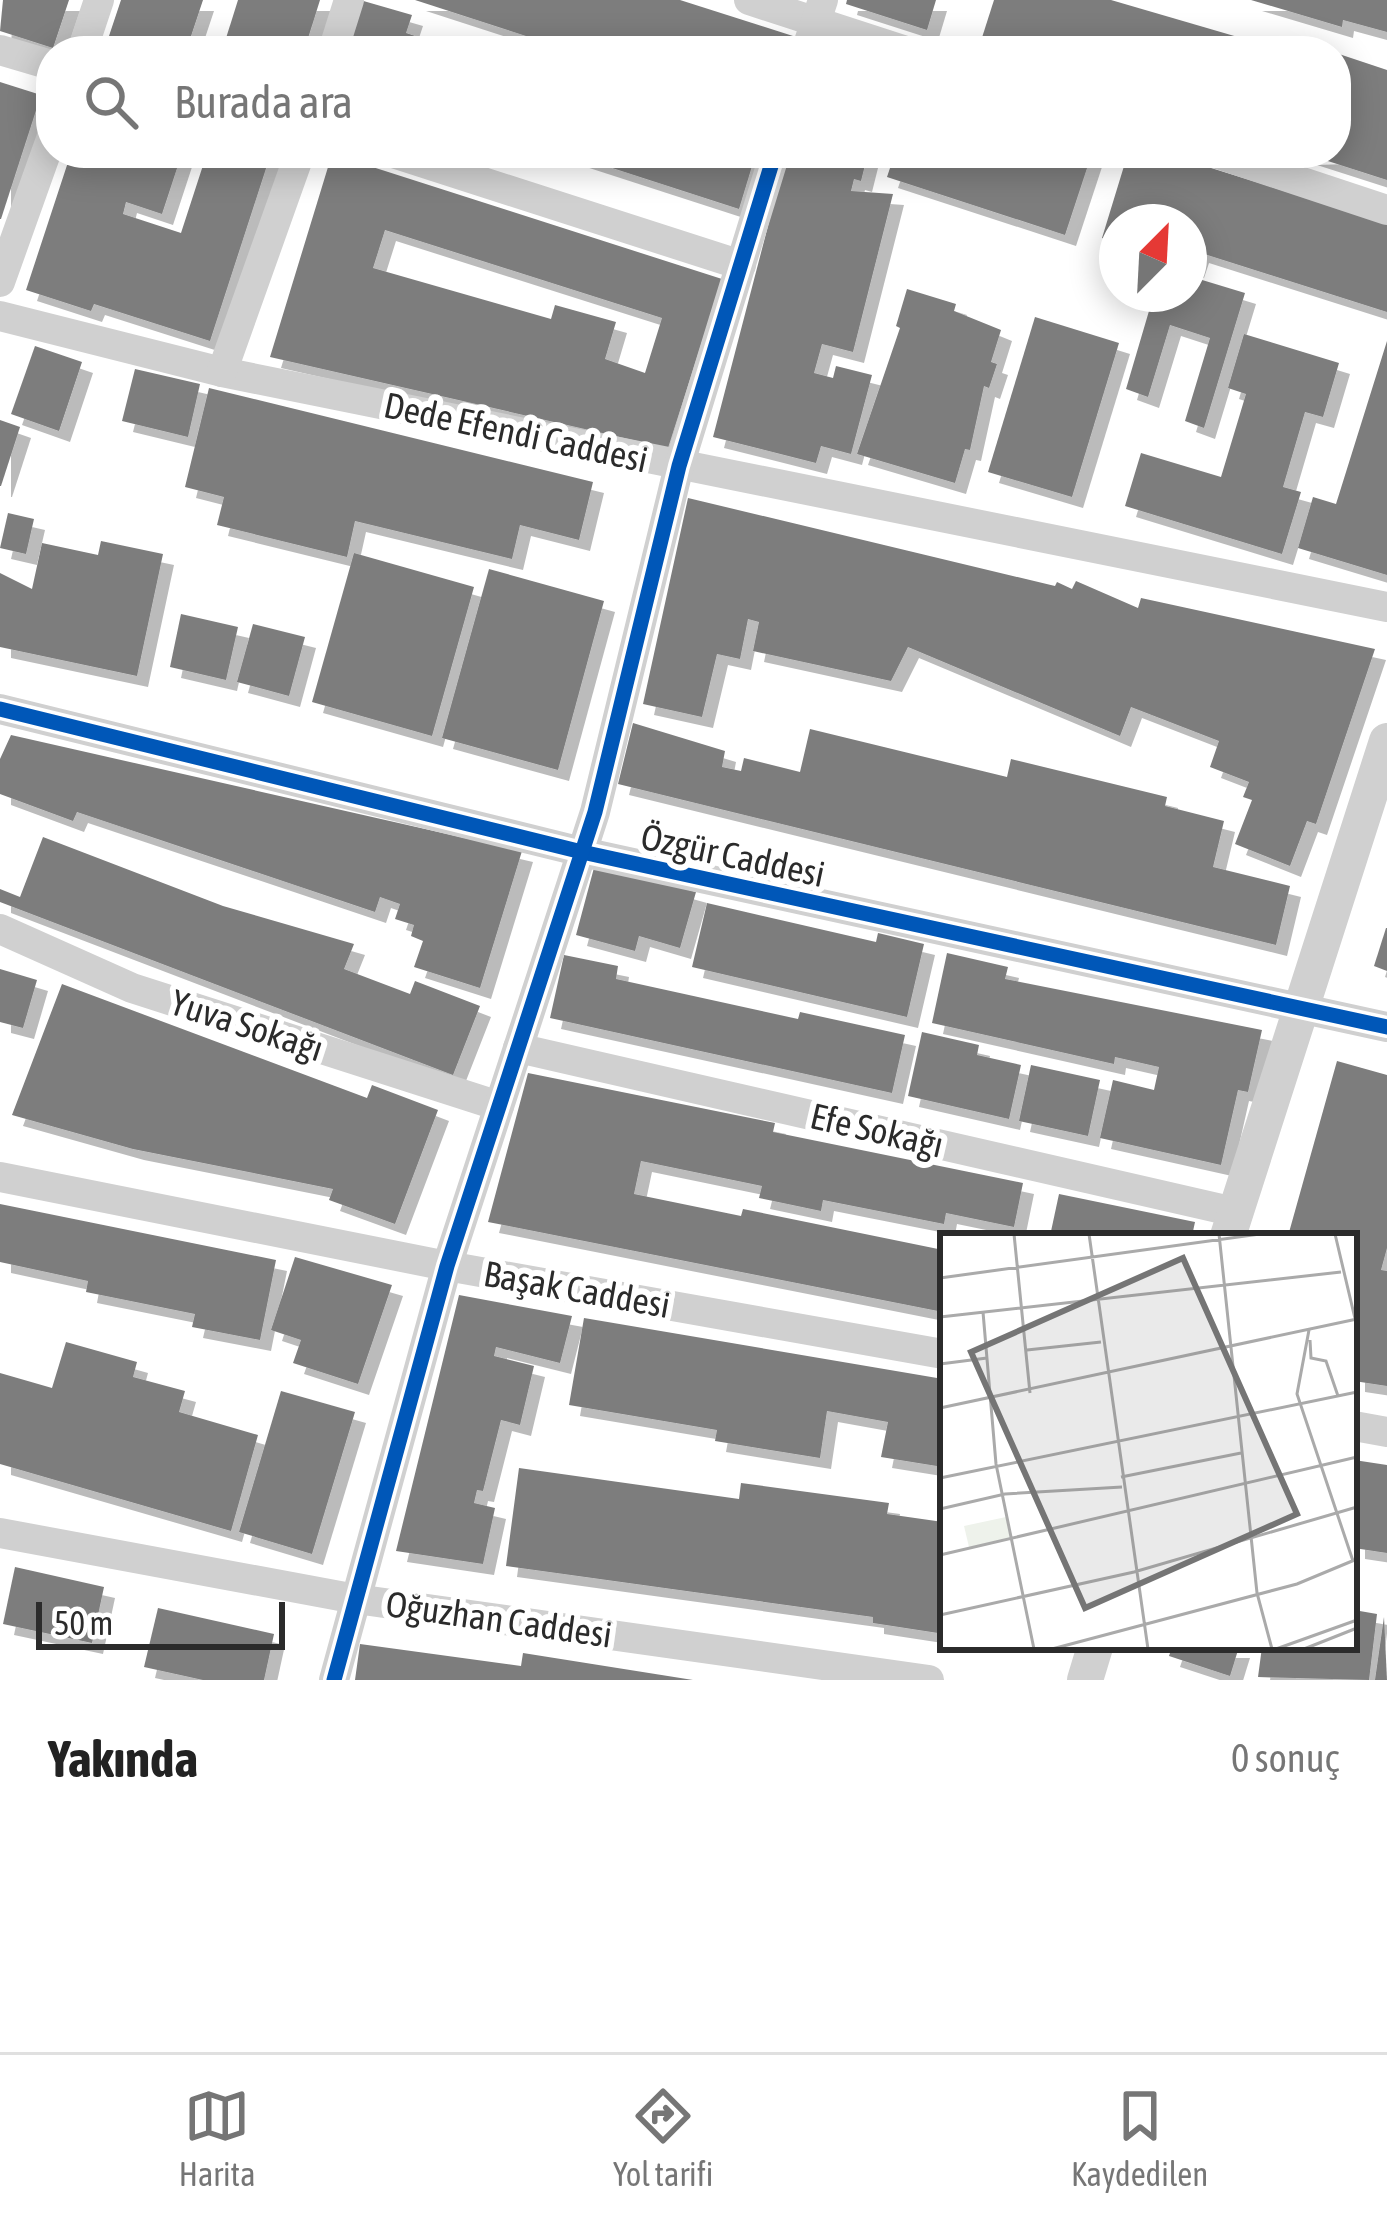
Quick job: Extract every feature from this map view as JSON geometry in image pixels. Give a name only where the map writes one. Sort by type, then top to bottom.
[{"type":"street","points":[[87,36],[99,0]]},
{"type":"street","points":[[338,36],[350,0]]},
{"type":"street","points":[[749,0],[855,36]]},
{"type":"street","points":[[0,50],[36,61]]},
{"type":"street","points":[[0,282],[41,168]]},
{"type":"street","points":[[222,372],[295,168]]},
{"type":"street","points":[[440,168],[741,265]]},
{"type":"street","points":[[334,1680],[447,1266],[582,853],[679,466],[770,168]]},
{"type":"street","points":[[1260,168],[1387,210]]},
{"type":"street","name":"Dede Efendi Caddesi","points":[[0,316],[222,372],[1387,607]]},
{"type":"street","name":"Özgür Caddesi","points":[[0,710],[582,853],[1387,1028]]},
{"type":"street","points":[[1232,1224],[1387,741]]},
{"type":"street","name":"Yuva Sokağı","points":[[0,929],[132,988],[499,1106]]},
{"type":"street","name":"Efe Sokağı","points":[[518,1048],[1232,1224]]},
{"type":"street","name":"Başak Caddesi","points":[[0,1177],[447,1266],[940,1353]]},
{"type":"street","points":[[1357,1427],[1387,1432]]},
{"type":"street","name":"Oğuzhan Caddesi","points":[[0,1533],[356,1599],[928,1680]]},
{"type":"street","points":[[1085,1680],[1094,1650]]},
{"type":"building","points":[[3,0],[69,0],[57,36],[36,36],[36,43],[0,31]]},
{"type":"building","points":[[121,0],[203,0],[191,36],[109,36]]},
{"type":"building","points":[[238,0],[320,0],[309,36],[227,36]]},
{"type":"building","points":[[360,0],[412,15],[406,33],[415,36],[349,36]]},
{"type":"building","points":[[415,0],[680,0],[793,36],[526,36]]},
{"type":"building","points":[[847,0],[936,0],[927,30],[846,4]]},
{"type":"building","points":[[994,0],[1111,0],[1235,36],[983,36]]},
{"type":"building","points":[[1251,0],[1387,0],[1387,32],[1343,20],[1342,27]]},
{"type":"building","points":[[1351,58],[1387,70],[1387,180],[1350,168]]},
{"type":"building","points":[[0,82],[36,93],[36,110],[0,219]]},
{"type":"building","points":[[66,168],[177,168],[162,214],[126,202],[123,214],[181,233],[202,168],[266,168],[210,341],[94,304],[91,311],[26,290]]},
{"type":"building","points":[[328,168],[376,168],[722,279],[668,448],[270,357]],"holes":[[[385,230],[662,318],[645,373],[605,359],[616,322],[555,305],[551,319],[373,268]]]},
{"type":"building","points":[[612,168],[751,168],[739,209]]},
{"type":"building","points":[[783,168],[864,168],[861,181],[854,179],[851,191],[893,194],[853,352],[822,344],[814,373],[833,378],[836,366],[872,375],[851,454],[821,446],[816,463],[713,437]]},
{"type":"building","points":[[890,168],[1087,168],[1065,235],[887,177]]},
{"type":"building","points":[[1123,168],[1211,168],[1387,223],[1387,312],[1207,255],[1207,204],[1112,204]]},
{"type":"building","points":[[1207,281],[1245,293],[1204,428],[1185,421],[1210,338],[1170,325],[1148,397],[1126,389],[1149,312],[1207,312]]},
{"type":"building","points":[[907,289],[956,304],[954,311],[1001,330],[991,362],[997,364],[989,388],[984,386],[970,450],[965,449],[955,483],[857,454],[900,328],[896,326]]},
{"type":"building","points":[[1035,317],[1119,343],[1072,497],[988,472]]},
{"type":"building","points":[[1244,334],[1339,363],[1323,417],[1305,412],[1283,487],[1301,492],[1282,554],[1125,506],[1141,453],[1221,477],[1246,394],[1228,388]]},
{"type":"building","points":[[1387,341],[1387,575],[1298,548],[1313,497],[1336,504]]},
{"type":"building","points":[[35,346],[82,362],[59,431],[11,414]]},
{"type":"building","points":[[135,369],[200,384],[188,437],[122,421]]},
{"type":"building","points":[[209,388],[593,482],[579,540],[520,525],[512,559],[355,521],[347,557],[217,525],[224,497],[185,487]]},
{"type":"building","points":[[0,420],[20,427],[1,486],[0,486]]},
{"type":"building","points":[[688,498],[1055,586],[1057,582],[1072,589],[1076,581],[1138,608],[1141,598],[1375,649],[1316,824],[1307,821],[1290,866],[1235,844],[1252,800],[1243,797],[1249,782],[1210,767],[1219,741],[1131,707],[1120,736],[908,647],[891,681],[753,651],[759,622],[748,619],[740,659],[717,654],[702,717],[643,704]]},
{"type":"building","points":[[8,513],[34,519],[26,554],[0,548]]},
{"type":"building","points":[[101,541],[163,554],[137,676],[0,647],[0,573],[32,589],[42,543],[98,555]]},
{"type":"building","points":[[354,553],[474,587],[432,736],[312,702]]},
{"type":"building","points":[[489,569],[604,601],[558,770],[442,738]]},
{"type":"building","points":[[181,614],[238,627],[226,680],[170,667]]},
{"type":"building","points":[[253,624],[305,637],[289,696],[237,682]]},
{"type":"building","points":[[633,723],[725,751],[722,767],[741,771],[744,758],[800,772],[810,729],[1007,777],[1011,759],[1167,797],[1165,806],[1224,821],[1213,867],[1290,886],[1276,945],[618,784]]},
{"type":"building","points":[[11,735],[522,851],[480,988],[414,967],[423,941],[411,936],[414,925],[395,919],[400,904],[380,897],[375,912],[77,812],[73,821],[0,794],[0,759]]},
{"type":"building","points":[[43,837],[223,906],[354,944],[344,969],[410,994],[415,981],[480,1006],[453,1075],[0,902],[0,889],[20,897]]},
{"type":"building","points":[[595,864],[696,892],[680,948],[639,936],[635,951],[576,935]]},
{"type":"building","points":[[707,903],[876,942],[878,933],[924,944],[907,1017],[692,967]]},
{"type":"building","points":[[1387,928],[1387,971],[1374,966]]},
{"type":"building","points":[[947,953],[1008,967],[1005,979],[1262,1030],[1248,1092],[1238,1090],[1221,1165],[1100,1138],[1113,1080],[1154,1090],[1159,1067],[1115,1057],[1114,1064],[932,1023]]},
{"type":"building","points":[[564,955],[618,966],[616,979],[798,1019],[800,1012],[905,1035],[892,1093],[550,1018]]},
{"type":"building","points":[[0,969],[37,980],[23,1028],[0,1022]]},
{"type":"building","points":[[62,984],[367,1098],[372,1085],[438,1110],[395,1224],[329,1200],[333,1189],[133,1149],[12,1115]]},
{"type":"building","points":[[922,1032],[979,1045],[977,1055],[1021,1065],[1009,1119],[908,1096]]},
{"type":"building","points":[[1337,1061],[1387,1075],[1387,1248],[1381,1270],[1387,1271],[1387,1386],[1357,1381],[1357,1233],[1289,1233]]},
{"type":"building","points":[[1031,1065],[1100,1080],[1088,1136],[1019,1121]]},
{"type":"building","points":[[528,1073],[775,1123],[773,1132],[1023,1183],[1014,1227],[946,1213],[944,1224],[823,1200],[821,1211],[759,1198],[762,1186],[641,1161],[634,1194],[741,1216],[743,1209],[940,1249],[940,1311],[488,1222]]},
{"type":"building","points":[[1059,1194],[1195,1222],[1193,1233],[1051,1233]]},
{"type":"building","points":[[0,1204],[276,1260],[260,1340],[192,1327],[195,1314],[86,1292],[88,1281],[0,1262]]},
{"type":"building","points":[[295,1257],[392,1285],[358,1384],[293,1363],[301,1340],[271,1330]]},
{"type":"building","points":[[459,1295],[572,1316],[560,1363],[496,1347],[494,1356],[534,1366],[520,1425],[501,1420],[483,1491],[477,1490],[474,1503],[495,1508],[483,1564],[396,1551]]},
{"type":"building","points":[[584,1318],[940,1378],[940,1467],[881,1457],[888,1422],[827,1411],[820,1458],[715,1441],[717,1430],[569,1405]]},
{"type":"building","points":[[66,1342],[137,1362],[133,1377],[185,1391],[179,1412],[258,1435],[231,1531],[0,1464],[0,1373],[52,1388]]},
{"type":"building","points":[[281,1391],[355,1412],[312,1554],[239,1532]]},
{"type":"building","points":[[1357,1460],[1387,1465],[1387,1553],[1357,1548]]},
{"type":"building","points":[[519,1468],[739,1499],[741,1483],[889,1503],[887,1514],[940,1522],[940,1629],[938,1633],[873,1623],[873,1617],[506,1566]]},
{"type":"building","points":[[15,1567],[104,1587],[92,1643],[3,1624]]},
{"type":"building","points":[[158,1608],[274,1634],[264,1680],[203,1680],[144,1667]]},
{"type":"building","points":[[1357,1611],[1377,1614],[1369,1680],[1258,1677],[1262,1650],[1357,1650]]},
{"type":"building","points":[[1384,1617],[1387,1680],[1375,1680]]},
{"type":"building","points":[[360,1644],[521,1666],[523,1653],[693,1680],[355,1680]]},
{"type":"building","points":[[1171,1650],[1238,1650],[1230,1676],[1169,1656]]},
{"type":"cycle path","points":[[334,1680],[447,1266],[595,812],[679,466],[770,168]]},
{"type":"cycle path","points":[[0,709],[582,852],[1387,1027]]}]
